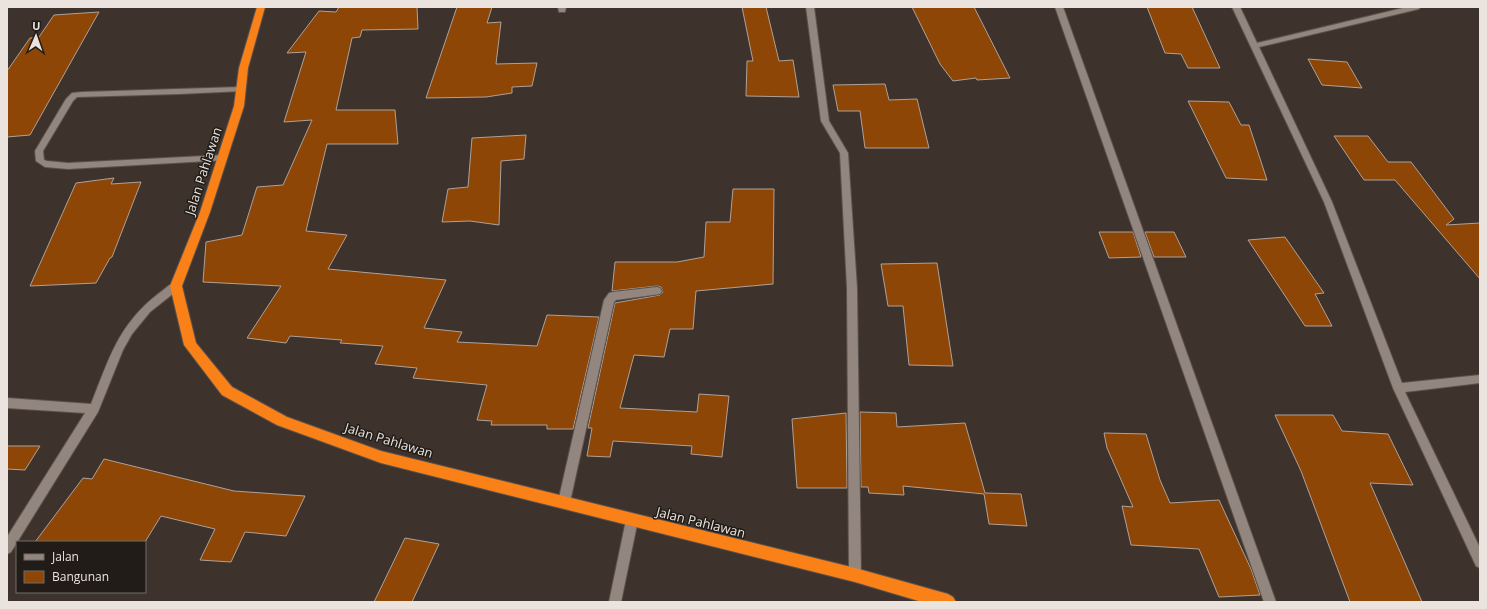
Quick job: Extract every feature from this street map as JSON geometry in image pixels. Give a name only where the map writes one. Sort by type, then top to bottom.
[{"type":"highway","name":"Jalan Pahlawan","points":[[261,7],[249,47],[240,89],[239,106],[205,212],[176,286],[190,345],[227,391],[282,421],[381,457],[854,575],[948,602]]},
{"type":"street","points":[[810,7],[825,121],[844,153],[852,288],[854,575]]},
{"type":"street","points":[[1059,7],[1270,602]]},
{"type":"street","points":[[1236,7],[1328,202],[1398,388],[1480,562]]},
{"type":"street","points":[[1255,46],[1416,7]]},
{"type":"street","points":[[223,158],[68,166],[45,164],[40,161],[39,151],[70,99],[75,95],[240,89]]},
{"type":"street","points":[[7,548],[94,409],[118,350],[128,331],[146,309],[176,286]]},
{"type":"street","points":[[564,502],[609,300],[613,296],[657,291]]},
{"type":"street","points":[[1398,388],[1480,379]]},
{"type":"street","points":[[7,403],[94,409]]},
{"type":"street","points":[[615,602],[632,520]]},
{"type":"building","points":[[339,7],[417,7],[418,29],[362,30],[360,37],[352,38],[336,110],[395,110],[398,144],[327,144],[306,231],[347,235],[328,269],[446,280],[424,328],[462,332],[457,342],[537,346],[547,315],[599,317],[573,429],[547,429],[547,425],[491,425],[492,421],[477,420],[487,385],[413,378],[417,368],[375,364],[383,346],[340,343],[342,340],[290,336],[286,343],[247,338],[281,286],[203,282],[206,242],[242,235],[257,187],[283,185],[312,120],[284,122],[306,52],[287,53],[319,11],[336,12]]},
{"type":"building","points":[[457,7],[492,7],[487,23],[501,22],[496,64],[537,63],[532,86],[512,87],[512,93],[486,97],[426,98]]},
{"type":"building","points":[[742,7],[766,7],[779,61],[793,60],[799,97],[746,96],[747,61],[753,61]]},
{"type":"building","points":[[912,7],[974,7],[1010,78],[977,80],[976,78],[953,81],[940,64]]},
{"type":"building","points":[[1147,7],[1192,7],[1220,68],[1188,68],[1181,54],[1165,53]]},
{"type":"building","points":[[99,12],[30,135],[7,137],[7,71],[30,38],[39,37],[54,15]]},
{"type":"building","points":[[1308,59],[1347,62],[1362,88],[1322,85]]},
{"type":"building","points":[[885,84],[889,100],[917,99],[929,148],[865,148],[860,111],[838,111],[833,85]]},
{"type":"building","points":[[1188,101],[1229,102],[1241,125],[1249,125],[1267,180],[1226,178]]},
{"type":"building","points":[[526,135],[524,159],[501,161],[499,225],[470,221],[442,222],[448,189],[468,187],[472,138]]},
{"type":"building","points":[[1334,136],[1368,136],[1388,162],[1411,162],[1454,219],[1446,225],[1480,223],[1480,279],[1395,180],[1364,180]]},
{"type":"building","points":[[114,178],[111,184],[141,182],[112,257],[96,283],[30,286],[76,183]]},
{"type":"building","points":[[733,189],[774,189],[773,284],[696,291],[693,329],[670,329],[664,357],[634,355],[620,408],[697,412],[699,394],[729,396],[722,457],[691,454],[692,446],[613,441],[610,457],[587,456],[592,428],[588,428],[615,303],[660,295],[663,292],[661,287],[657,286],[612,291],[615,262],[677,262],[704,257],[706,222],[730,222]]},
{"type":"building","points":[[1099,232],[1133,232],[1141,257],[1109,258]]},
{"type":"building","points":[[1145,232],[1174,232],[1186,257],[1154,257]]},
{"type":"building","points":[[1285,237],[1324,293],[1315,294],[1332,326],[1305,326],[1248,240]]},
{"type":"building","points":[[937,263],[953,366],[909,365],[903,306],[888,306],[881,264]]},
{"type":"building","points":[[860,412],[896,413],[897,427],[965,423],[985,493],[1021,494],[1027,526],[989,524],[984,494],[903,486],[904,495],[869,493],[868,487],[861,487]]},
{"type":"building","points":[[846,413],[847,488],[797,488],[792,419]]},
{"type":"building","points":[[1275,415],[1333,415],[1342,431],[1388,434],[1413,485],[1370,483],[1422,602],[1350,602],[1301,471]]},
{"type":"building","points":[[1104,433],[1146,434],[1160,480],[1170,503],[1219,500],[1251,569],[1260,595],[1219,597],[1199,549],[1131,545],[1122,506],[1133,507],[1107,448]]},
{"type":"building","points":[[7,446],[40,446],[25,470],[7,469]]},
{"type":"building","points":[[104,459],[234,491],[305,496],[286,536],[245,532],[231,562],[200,560],[215,529],[161,516],[146,541],[36,541],[83,478],[92,479]]},
{"type":"building","points":[[405,538],[439,544],[412,602],[374,602]]}]
